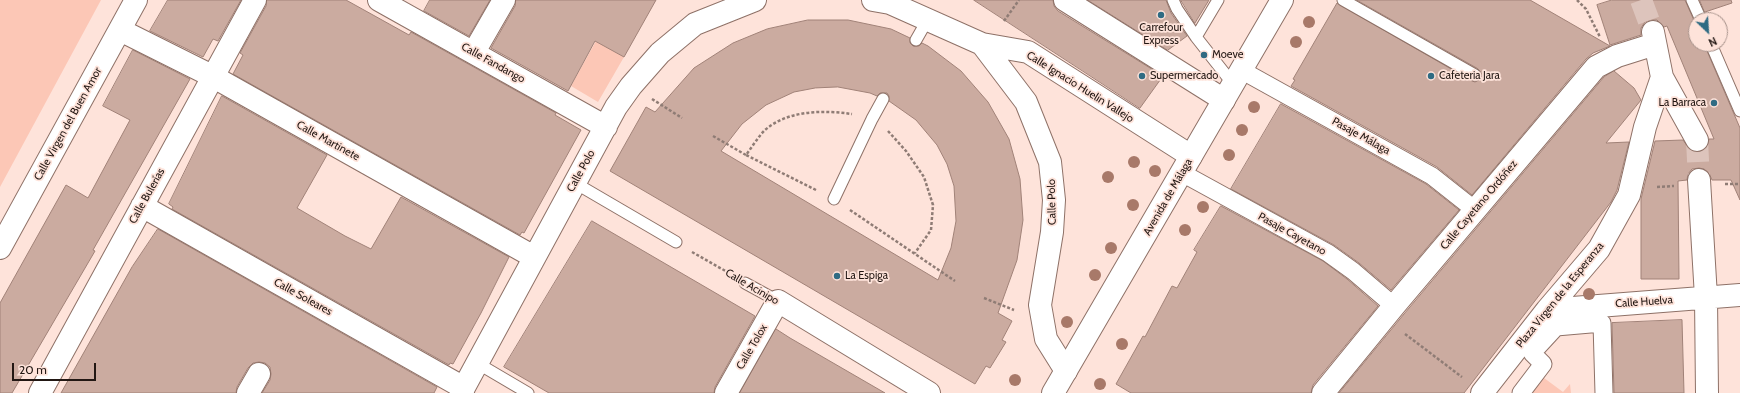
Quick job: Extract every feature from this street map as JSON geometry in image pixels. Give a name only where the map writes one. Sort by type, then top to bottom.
[{"type":"street","name":"Calle Virgen del Buen Amor","points":[[0,248],[136,0]]},
{"type":"street","name":"Calle Bulerías","points":[[40,393],[212,76],[255,0]]},
{"type":"street","name":"Calle Fandango","points":[[379,0],[606,127]]},
{"type":"street","points":[[474,52],[504,0]]},
{"type":"street","name":"Calle Polo","points":[[462,390],[616,107],[631,86],[660,52],[695,24],[755,0]]},
{"type":"street","name":"Calle Ignacio Huelin Vallejo","points":[[873,0],[890,3],[982,44],[1028,52],[1186,165]]},
{"type":"street","points":[[1065,0],[1233,85]]},
{"type":"street","name":"Avenida de Málaga","points":[[1053,393],[1282,0]]},
{"type":"street","name":"Calle Martinete","points":[[120,30],[212,76],[534,257]]},
{"type":"street","name":"Calle Cayetano Ordóñez","points":[[1322,393],[1596,67],[1654,38],[1662,77]]},
{"type":"street","name":"Calle Polo","points":[[982,44],[1026,102],[1050,162],[1054,200],[1052,232],[1040,304],[1046,339],[1066,371]]},
{"type":"street","points":[[1662,77],[1697,140]]},
{"type":"street","name":"Plaza Virgen de la Esperanza","points":[[1482,393],[1599,249],[1629,196],[1645,127],[1662,77]]},
{"type":"street","name":"Pasaje Málaga","points":[[1233,85],[1432,176],[1475,210]]},
{"type":"street","name":"Pasaje Cayetano","points":[[1186,165],[1328,253],[1353,271],[1389,312]]},
{"type":"street","points":[[1699,180],[1706,297],[1707,393]]},
{"type":"street","name":"Calle Soleares","points":[[142,206],[462,390]]},
{"type":"street","name":"Calle Huelva","points":[[1548,310],[1740,295]]},
{"type":"street","name":"Calle Tolox","points":[[726,393],[778,301]]},
{"type":"street","name":"Calle Acinipo","points":[[778,301],[929,393]]},
{"type":"street","name":"Plaza Virgen de la Esperanza","points":[[1521,393],[1543,364],[1532,354],[1556,327],[1602,323],[1604,393]]},
{"type":"street","points":[[248,393],[259,374]]},
{"type":"lane","points":[[1196,37],[1218,0]]},
{"type":"lane","points":[[1343,0],[1475,75]]},
{"type":"lane","points":[[1692,0],[1697,12]]},
{"type":"lane","points":[[1177,3],[1196,37],[1233,85]]},
{"type":"lane","points":[[916,40],[928,19]]},
{"type":"lane","points":[[1714,52],[1740,111]]},
{"type":"lane","points":[[834,199],[883,99]]},
{"type":"lane","points":[[575,183],[676,242]]},
{"type":"lane","name":"Calle Acinipo","points":[[745,283],[778,301]]},
{"type":"lane","points":[[477,363],[528,393]]},
{"type":"path","points":[[1004,21],[1019,0]]},
{"type":"path","points":[[1577,0],[1586,9],[1601,38],[1608,60]]},
{"type":"path","points":[[631,86],[682,118]]},
{"type":"path","points":[[712,136],[746,155]]},
{"type":"path","name":"Calle Acinipo","points":[[676,242],[745,283]]},
{"type":"path","points":[[915,253],[955,281]]},
{"type":"path","points":[[1389,312],[1482,393]]},
{"type":"shaded area","points":[[0,0],[101,0],[0,187]]},
{"type":"shaded area","points":[[596,41],[624,57],[598,102],[571,86]]},
{"type":"shaded area","points":[[1540,375],[1563,392],[1570,384],[1571,393],[1526,393]]},
{"type":"building","points":[[168,0],[241,0],[218,41],[213,39],[203,57],[150,31]]},
{"type":"building","points":[[267,0],[346,0],[409,35],[411,32],[556,113],[555,115],[581,130],[524,233],[522,232],[520,235],[233,74],[243,55],[240,53],[266,6]]},
{"type":"building","points":[[430,0],[490,0],[469,36],[424,11]]},
{"type":"building","points":[[516,0],[656,0],[624,57],[595,41],[568,91],[491,48],[515,6]]},
{"type":"building","points":[[974,0],[1053,0],[1054,6],[1058,11],[1163,76],[1140,108]]},
{"type":"building","points":[[1088,0],[1166,0],[1171,13],[1187,36],[1168,50]]},
{"type":"building","points":[[1181,0],[1209,0],[1195,23]]},
{"type":"building","points":[[1357,0],[1530,0],[1610,46],[1593,53],[1586,59],[1472,195],[1437,167],[1291,86],[1295,80],[1293,79],[1337,3],[1472,81],[1475,82],[1481,79],[1482,75],[1478,69]]},
{"type":"building","points":[[1612,0],[1685,0],[1690,12],[1688,12],[1688,52],[1707,52],[1740,128],[1740,200],[1731,180],[1712,180],[1709,173],[1704,169],[1692,169],[1688,174],[1687,180],[1678,181],[1679,279],[1641,279],[1641,199],[1655,141],[1683,140],[1690,150],[1697,152],[1703,151],[1707,147],[1709,139],[1714,139],[1667,26],[1664,27],[1657,20],[1650,20],[1645,22],[1641,28],[1641,35],[1610,45],[1597,5]]},
{"type":"building","points":[[1700,0],[1731,0],[1732,3],[1705,12]]},
{"type":"building","points":[[808,20],[848,20],[891,29],[910,38],[910,43],[913,46],[919,46],[922,43],[928,46],[961,71],[988,102],[1009,139],[1020,179],[1023,220],[1017,260],[998,313],[1012,321],[1002,340],[1006,342],[990,368],[986,366],[975,384],[610,171],[646,107],[655,112],[694,68],[733,43],[767,29]],"holes":[[[838,87],[870,93],[877,96],[880,93],[887,93],[889,96],[889,101],[916,120],[937,145],[947,164],[954,186],[956,221],[951,248],[938,280],[721,151],[742,124],[766,105],[794,92],[815,88]]]},
{"type":"building","points":[[133,50],[190,79],[93,250],[95,251],[12,393],[0,393],[0,303],[66,185],[88,198],[130,120],[103,106]]},
{"type":"building","points":[[1614,71],[1634,88],[1641,100],[1606,143],[1629,142],[1617,190],[1611,202],[1464,393],[1339,393],[1604,77]]},
{"type":"building","points":[[222,96],[327,155],[297,208],[345,236],[371,249],[401,197],[509,257],[453,364],[450,363],[449,365],[172,209],[173,207],[169,204]]},
{"type":"building","points":[[1281,104],[1426,184],[1459,210],[1391,290],[1359,263],[1334,245],[1231,189]]},
{"type":"building","points":[[1221,206],[1323,261],[1347,279],[1378,306],[1313,385],[1311,393],[1131,393],[1116,384],[1143,336],[1145,337],[1172,286],[1177,288],[1197,252],[1194,250]]},
{"type":"building","points":[[592,221],[755,316],[715,387],[714,393],[549,393],[504,367]]},
{"type":"building","points":[[158,229],[437,387],[434,393],[262,393],[270,380],[271,374],[270,367],[265,363],[259,362],[253,363],[248,368],[237,387],[236,393],[61,393],[132,267]]},
{"type":"building","points":[[1682,320],[1684,393],[1614,393],[1612,323]]},
{"type":"building","points":[[776,329],[790,338],[885,393],[740,393]]},
{"type":"tunnel","points":[[1641,0],[1653,32]]},
{"type":"tunnel","points":[[1697,140],[1699,180]]},
{"type":"place","name":"Carrefour Express","points":[[1161,15]]},
{"type":"place","name":"Moeve","points":[[1204,55]]},
{"type":"place","name":"Supermercado","points":[[1142,76]]},
{"type":"place","name":"Cafeteria Jara","points":[[1431,76]]},
{"type":"place","name":"La Barraca","points":[[1714,103]]},
{"type":"place","name":"La Espiga","points":[[837,276]]}]
